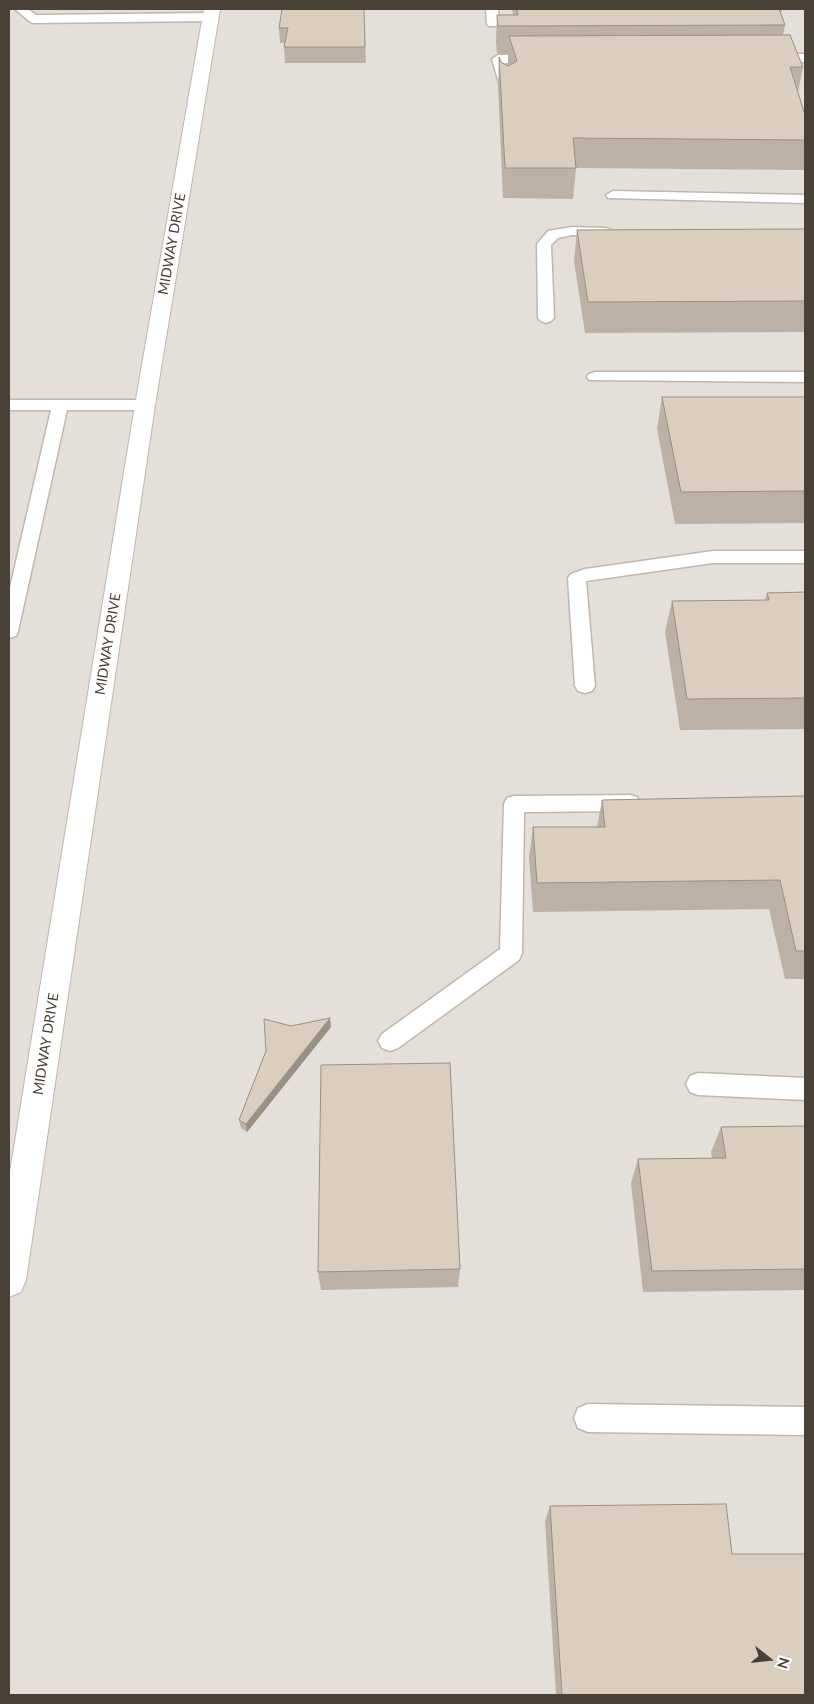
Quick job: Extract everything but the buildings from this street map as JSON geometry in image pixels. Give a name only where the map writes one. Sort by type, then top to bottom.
[{"type":"street","name":"MIDWAY DRIVE","points":[[9,1280],[145,405],[212,13]]},
{"type":"lane","points":[[21,9],[33,19],[212,13]]},
{"type":"lane","points":[[492,9],[493,24]]},
{"type":"lane","points":[[756,58],[805,58]]},
{"type":"lane","points":[[507,90],[498,59],[547,59]]},
{"type":"lane","points":[[613,195],[805,199]]},
{"type":"lane","points":[[546,318],[544,244],[553,234],[572,231],[622,232]]},
{"type":"lane","points":[[595,377],[805,378]]},
{"type":"lane","points":[[9,631],[60,405]]},
{"type":"lane","points":[[9,406],[145,405]]},
{"type":"lane","points":[[585,686],[577,578],[585,575],[713,557],[805,557]]},
{"type":"lane","points":[[390,1041],[511,953],[514,804],[650,803]]},
{"type":"lane","points":[[698,1084],[805,1089]]},
{"type":"lane","points":[[588,1418],[805,1421]]},
{"type":"shaded area","points":[[9,9],[805,9],[805,1695],[9,1695]]}]
